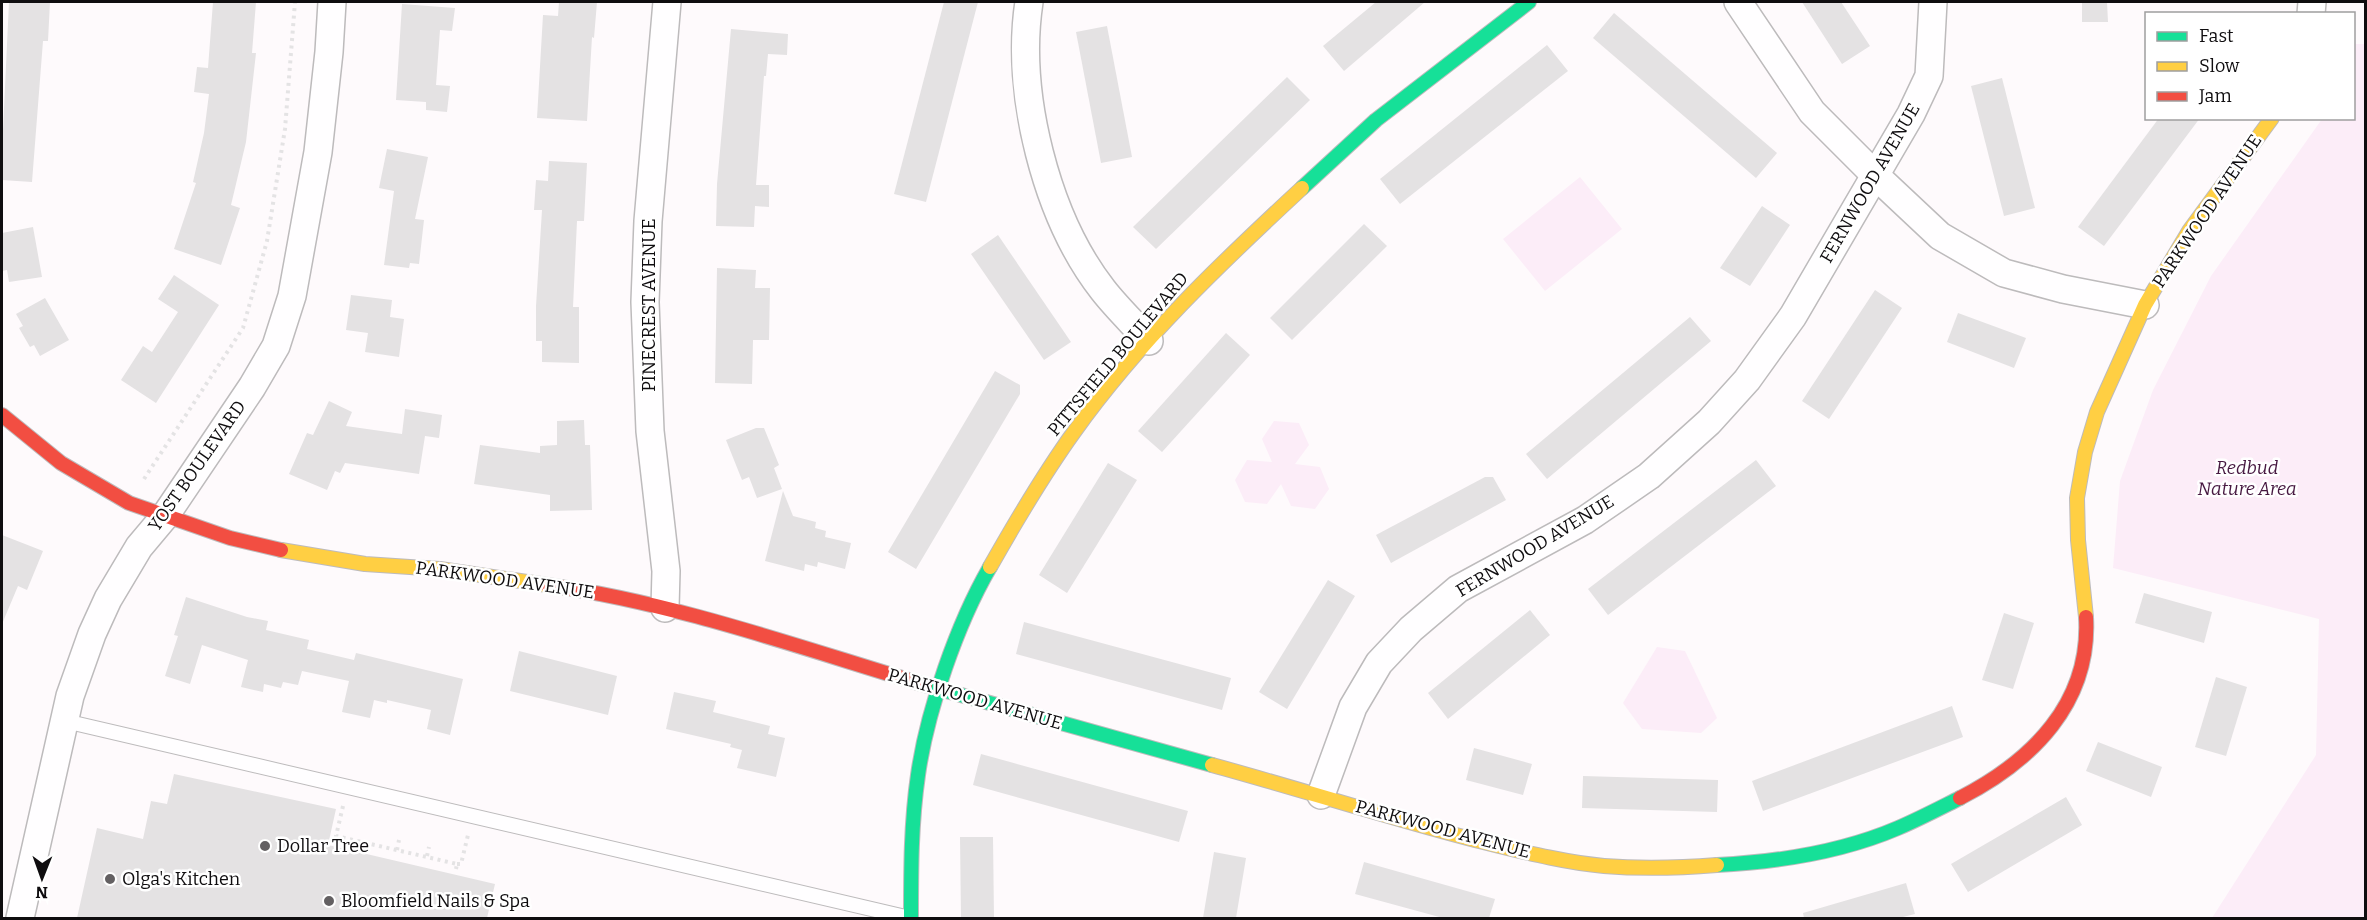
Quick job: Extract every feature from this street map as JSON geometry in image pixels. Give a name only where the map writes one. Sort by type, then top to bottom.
[{"type":"street","name":"YOST BOULEVARD","points":[[20,918],[70,696],[92,634],[108,599],[139,547],[165,516],[252,387],[276,346],[291,296],[318,152],[332,2]]},
{"type":"street","name":"PINECREST AVENUE","points":[[665,608],[664,548],[650,431],[645,302],[648,221],[667,2]]},
{"type":"street","points":[[1029,2],[1026,71],[1035,129],[1049,191],[1074,244],[1102,290],[1149,341]]},
{"type":"street","name":"PITTSFIELD BOULEVARD","points":[[911,918],[911,830],[915,788],[927,729],[952,649],[1017,513],[1077,426],[1149,341],[1244,239],[1384,113],[1529,2]]},
{"type":"street","points":[[1738,2],[1812,112],[1940,236],[2004,273],[2063,289],[2145,305]]},
{"type":"street","name":"FERNWOOD AVENUE","points":[[1321,795],[1353,707],[1379,663],[1412,629],[1458,589],[1585,520],[1649,476],[1709,422],[1747,380],[1793,316],[1911,114],[1929,76],[1933,2]]},
{"type":"street","name":"PARKWOOD AVENUE","points":[[2,415],[61,463],[129,503],[230,538],[297,554],[365,564],[440,569],[513,578],[598,592],[665,608],[939,689],[1321,795],[1413,824],[1528,853],[1603,866],[1675,868],[1755,863],[1829,850],[1896,829],[1963,797],[2001,774],[2037,745],[2059,716],[2076,687],[2084,656],[2086,620],[2078,540],[2077,498],[2085,452],[2097,412],[2145,305],[2189,231],[2270,120]]},
{"type":"lane","points":[[65,721],[911,918]]},
{"type":"path","points":[[140,486],[243,328],[267,241],[285,129],[295,2]]},
{"type":"path","points":[[344,804],[336,836],[427,856],[457,866],[461,864],[469,833]]},
{"type":"path","points":[[397,850],[399,840]]},
{"type":"path","points":[[427,856],[429,847]]},
{"type":"green space","name":"Redbud Nature Area","points":[[2355,44],[2366,44],[2365,918],[2212,918],[2316,755],[2319,619],[2113,568],[2120,481],[2153,390],[2211,276],[2321,120],[2355,120]]},
{"type":"green space","points":[[1580,177],[1622,229],[1545,291],[1503,239]]},
{"type":"green space","points":[[1274,421],[1299,423],[1309,445],[1295,464],[1320,467],[1329,489],[1315,509],[1291,506],[1281,484],[1267,504],[1245,502],[1235,480],[1247,460],[1272,462],[1262,439]]},
{"type":"green space","points":[[1657,647],[1685,651],[1717,718],[1701,733],[1642,729],[1623,703]]},
{"type":"building","points":[[9,2],[50,2],[48,41],[43,41],[32,182],[2,180],[2,130]]},
{"type":"building","points":[[213,2],[256,2],[252,53],[256,53],[246,142],[231,205],[240,208],[221,265],[174,249],[196,183],[193,182],[204,133],[209,94],[194,92],[197,67],[208,68]]},
{"type":"building","points":[[559,2],[597,2],[594,38],[592,37],[587,121],[537,118],[543,15],[558,16]]},
{"type":"building","points":[[944,2],[978,2],[926,202],[894,194]]},
{"type":"building","points":[[1376,2],[1425,2],[1344,71],[1323,46]]},
{"type":"building","points":[[1802,2],[1841,2],[1870,46],[1842,64]]},
{"type":"building","points":[[2082,2],[2107,2],[2108,22],[2082,22]]},
{"type":"building","points":[[402,4],[455,8],[452,31],[440,30],[436,85],[450,86],[447,112],[426,110],[426,102],[396,100]]},
{"type":"building","points":[[1614,13],[1777,153],[1756,178],[1593,38]]},
{"type":"building","points":[[1107,26],[1132,157],[1101,163],[1076,32]]},
{"type":"building","points":[[731,29],[788,34],[787,55],[768,54],[766,76],[764,76],[756,185],[769,185],[769,207],[755,206],[754,227],[716,226],[717,184]]},
{"type":"building","points":[[1547,45],[1568,71],[1400,204],[1380,179]]},
{"type":"building","points":[[1287,77],[1310,100],[1156,249],[1133,227]]},
{"type":"building","points":[[2002,78],[2035,208],[2004,216],[1971,86]]},
{"type":"building","points":[[2158,120],[2198,120],[2104,246],[2078,227]]},
{"type":"building","points":[[387,149],[428,157],[415,219],[424,220],[419,264],[410,263],[409,268],[384,265],[394,191],[379,188]]},
{"type":"building","points":[[549,161],[587,163],[584,221],[577,221],[573,307],[579,307],[579,363],[542,362],[542,341],[536,341],[542,210],[534,210],[536,180],[548,181]]},
{"type":"building","points":[[1762,206],[1790,225],[1750,286],[1720,268]]},
{"type":"building","points":[[1364,224],[1387,246],[1292,340],[1270,318]]},
{"type":"building","points":[[33,227],[42,277],[9,282],[7,270],[2,271],[2,233]]},
{"type":"building","points":[[998,235],[1071,342],[1044,360],[971,254]]},
{"type":"building","points":[[717,268],[756,270],[755,288],[770,288],[769,340],[753,340],[752,384],[715,383]]},
{"type":"building","points":[[174,275],[219,305],[156,403],[121,380],[143,346],[152,352],[178,312],[158,299]]},
{"type":"building","points":[[1875,290],[1902,308],[1829,419],[1802,401]]},
{"type":"building","points":[[351,295],[392,300],[390,317],[404,319],[399,357],[365,352],[368,333],[346,330]]},
{"type":"building","points":[[45,298],[69,340],[40,356],[34,345],[30,347],[19,328],[23,326],[16,314]]},
{"type":"building","points":[[1958,313],[2026,338],[2014,368],[1947,342]]},
{"type":"building","points":[[1690,317],[1711,341],[1547,479],[1526,454]]},
{"type":"building","points":[[1226,333],[1250,355],[1162,452],[1138,431]]},
{"type":"building","points":[[995,371],[1020,385],[1020,394],[916,569],[888,552]]},
{"type":"building","points":[[329,401],[352,412],[346,426],[402,434],[405,409],[442,415],[439,438],[425,436],[419,474],[345,463],[340,473],[335,471],[327,490],[289,474],[307,433],[313,435]]},
{"type":"building","points":[[584,420],[585,445],[590,445],[592,510],[550,511],[550,495],[474,484],[480,445],[540,453],[540,446],[557,445],[557,421]]},
{"type":"building","points":[[756,428],[764,428],[779,465],[774,468],[782,489],[757,498],[749,477],[742,480],[726,440]]},
{"type":"building","points":[[1756,460],[1776,486],[1608,615],[1588,589]]},
{"type":"building","points":[[1108,463],[1137,480],[1067,593],[1039,575]]},
{"type":"building","points":[[1485,477],[1493,477],[1506,500],[1391,563],[1376,535]]},
{"type":"building","points":[[783,491],[793,516],[816,522],[815,528],[826,531],[825,537],[851,543],[845,569],[818,562],[817,567],[805,564],[804,571],[765,561]]},
{"type":"building","points":[[2,535],[43,551],[27,590],[18,586],[2,624]]},
{"type":"building","points":[[1328,580],[1355,596],[1287,709],[1259,692]]},
{"type":"building","points":[[2144,593],[2212,612],[2204,643],[2135,623]]},
{"type":"building","points":[[186,597],[247,617],[268,621],[266,630],[309,640],[307,649],[354,660],[356,653],[463,679],[450,735],[427,729],[431,710],[387,700],[387,703],[374,700],[370,718],[342,712],[349,681],[302,671],[298,685],[283,682],[281,688],[264,684],[263,692],[241,687],[248,660],[202,645],[190,684],[165,676],[178,636],[174,635]]},
{"type":"building","points":[[1530,610],[1550,635],[1448,719],[1428,693]]},
{"type":"building","points":[[2004,613],[2034,623],[2013,689],[1982,680]]},
{"type":"building","points":[[1024,622],[1231,678],[1222,710],[1016,654]]},
{"type":"building","points":[[519,651],[617,676],[608,715],[510,691]]},
{"type":"building","points":[[2216,677],[2247,687],[2226,756],[2195,747]]},
{"type":"building","points":[[674,692],[716,701],[713,712],[770,726],[768,734],[785,738],[776,777],[737,768],[742,750],[730,747],[731,744],[666,729]]},
{"type":"building","points":[[1952,706],[1963,737],[1763,811],[1752,781]]},
{"type":"building","points":[[2098,742],[2162,767],[2151,797],[2086,771]]},
{"type":"building","points":[[1474,748],[1532,764],[1523,795],[1466,780]]},
{"type":"building","points":[[981,754],[1188,811],[1179,842],[973,785]]},
{"type":"building","points":[[174,774],[336,809],[328,845],[495,884],[487,918],[77,918],[97,828],[143,839],[151,801],[167,804]]},
{"type":"building","points":[[1583,776],[1718,780],[1717,812],[1582,808]]},
{"type":"building","points":[[2066,797],[2082,825],[1968,892],[1951,864]]},
{"type":"building","points":[[960,837],[993,837],[994,918],[961,918]]},
{"type":"building","points":[[1214,852],[1246,858],[1236,918],[1203,918]]},
{"type":"building","points":[[1364,862],[1495,899],[1489,918],[1443,918],[1355,894]]},
{"type":"building","points":[[1906,883],[1915,914],[1899,918],[1804,918],[1803,913]]},
{"type":"traffic: fast","points":[[1302,188],[1376,120],[1529,2]]},
{"type":"traffic: fast","points":[[911,918],[913,829],[922,750],[936,696],[955,641],[990,567]]},
{"type":"traffic: fast","points":[[925,685],[1212,765]]},
{"type":"traffic: fast","points":[[1717,865],[1786,858],[1855,843],[1898,828],[1960,798]]},
{"type":"traffic: slow","points":[[2086,617],[2078,540],[2077,498],[2085,452],[2097,412],[2145,305],[2189,231],[2271,120]]},
{"type":"traffic: slow","points":[[990,567],[1030,498],[1099,398],[1182,304],[1302,188]]},
{"type":"traffic: slow","points":[[281,550],[365,564],[440,569],[547,585]]},
{"type":"traffic: slow","points":[[1212,765],[1442,831],[1555,859],[1632,868],[1717,865]]},
{"type":"traffic: jam","points":[[2,415],[61,463],[129,503],[230,538],[281,550]]},
{"type":"traffic: jam","points":[[547,585],[595,593],[691,615],[925,685]]},
{"type":"traffic: jam","points":[[1960,798],[2011,766],[2052,726],[2079,676],[2085,648],[2086,617]]},
{"type":"place","name":"Dollar Tree","points":[[265,846]]},
{"type":"place","name":"Olga's Kitchen","points":[[110,879]]},
{"type":"place","name":"Bloomfield Nails & Spa","points":[[329,901]]}]
